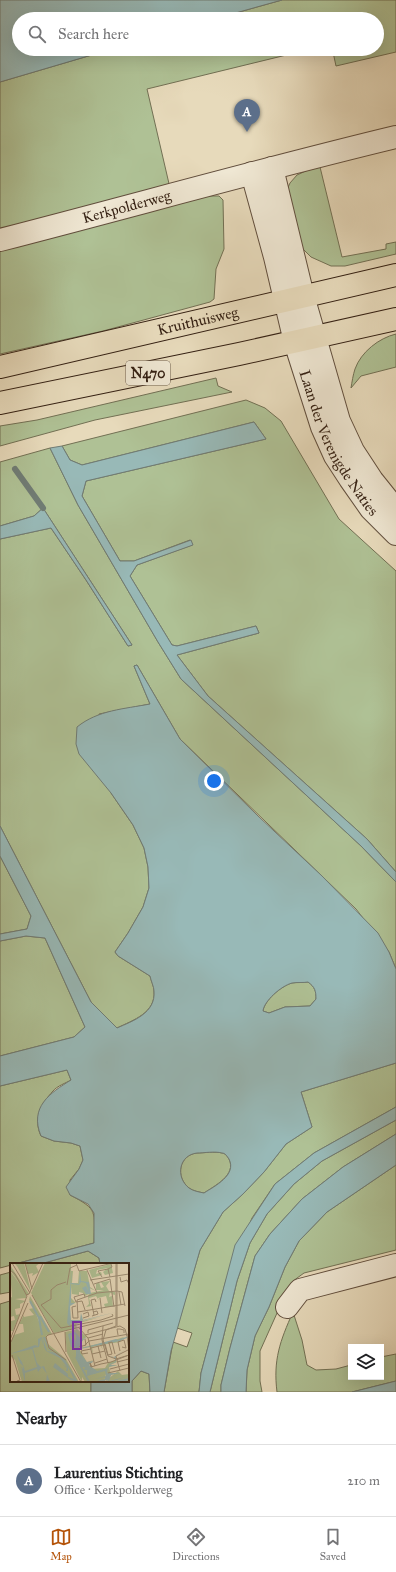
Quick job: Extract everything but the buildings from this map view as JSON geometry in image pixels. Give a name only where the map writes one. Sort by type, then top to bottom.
[{"type":"main road","name":"Kruithuisweg","points":[[0,367],[396,275]]},
{"type":"main road","name":"N470","points":[[0,403],[306,340],[396,319]]},
{"type":"street","name":"Kerkpolderweg","points":[[0,240],[262,170],[396,137]]},
{"type":"street","points":[[262,170],[306,340]]},
{"type":"street","name":"Laan der Verenigde Naties","points":[[306,340],[353,451],[372,480],[396,510]]},
{"type":"street","name":"Laan der Verenigde Naties","points":[[306,340],[322,427],[335,456],[372,509],[396,534]]},
{"type":"street","points":[[287,1307],[300,1290],[396,1265]]},
{"type":"green space","points":[[282,0],[396,0],[396,52],[384,55],[384,12],[239,12]]},
{"type":"green space","points":[[88,56],[282,56],[147,89],[170,188],[0,232],[0,82]]},
{"type":"green space","points":[[334,56],[379,56],[336,66]]},
{"type":"green space","points":[[320,167],[342,257],[386,249],[386,244],[396,242],[396,254],[345,266],[331,266],[311,257],[301,247],[286,192],[290,183],[297,175]]},
{"type":"green space","points":[[207,196],[219,196],[223,200],[224,249],[216,269],[214,299],[210,302],[103,331],[0,354],[0,251]]},
{"type":"green space","points":[[396,334],[396,367],[361,376],[351,388],[355,369],[366,352],[377,342]]},
{"type":"green space","points":[[216,378],[218,386],[232,392],[95,420],[0,446],[0,426],[37,420]]},
{"type":"green space","points":[[246,400],[265,408],[281,421],[339,519],[396,571],[396,872],[367,839],[208,696],[177,655],[259,633],[256,626],[177,646],[172,645],[130,576],[137,565],[192,545],[190,540],[134,561],[120,561],[82,496],[86,481],[266,439],[254,422],[82,465],[70,460],[62,446]]},
{"type":"green space","points":[[50,448],[78,505],[181,679],[361,846],[396,882],[396,969],[389,952],[356,909],[180,739],[137,665],[134,666],[150,704],[99,714],[111,793],[133,825],[144,848],[148,867],[149,888],[143,907],[115,952],[118,956],[150,976],[154,989],[154,999],[142,1015],[117,1028],[91,1002],[0,826],[0,539],[51,528],[128,646],[132,645],[43,508],[34,516],[0,526],[0,462]]},
{"type":"green space","points":[[0,856],[31,916],[27,929],[0,934]]},
{"type":"green space","points":[[26,936],[45,938],[85,1027],[74,1037],[0,1056],[0,941]]},
{"type":"green space","points":[[308,982],[314,987],[316,996],[316,999],[310,1006],[285,1007],[269,1013],[263,1011],[266,1003],[283,987],[292,983]]},
{"type":"green space","points":[[396,1063],[396,1107],[314,1153],[275,1184],[252,1218],[226,1280],[201,1373],[199,1392],[164,1392],[173,1342],[187,1347],[192,1333],[177,1328],[200,1250],[223,1212],[264,1172],[286,1144],[312,1127],[301,1092]]},
{"type":"green space","points":[[67,1070],[71,1080],[55,1089],[45,1101],[38,1118],[38,1124],[41,1136],[54,1141],[71,1143],[80,1146],[83,1160],[79,1169],[70,1180],[70,1195],[86,1204],[93,1213],[94,1243],[19,1263],[10,1263],[10,1265],[0,1268],[0,1086]]},
{"type":"green space","points":[[396,1120],[396,1134],[343,1167],[302,1199],[270,1234],[255,1256],[230,1348],[221,1385],[221,1392],[210,1392],[237,1281],[250,1243],[267,1214],[294,1184],[322,1161]]},
{"type":"green space","points":[[197,1153],[223,1153],[229,1159],[231,1165],[227,1175],[204,1193],[194,1191],[189,1188],[182,1178],[181,1173],[181,1167],[186,1158]]},
{"type":"green space","points":[[396,1165],[396,1250],[304,1273],[293,1281],[286,1293],[260,1351],[260,1381],[262,1392],[246,1392],[247,1370],[255,1336],[269,1307],[285,1267],[299,1241],[327,1212]]},
{"type":"green space","points":[[88,1251],[99,1258],[100,1263],[44,1263]]},
{"type":"green space","points":[[10,1272],[10,1292],[0,1294],[0,1275]]},
{"type":"green space","points":[[10,1301],[10,1382],[91,1382],[91,1392],[0,1392],[0,1304]]},
{"type":"green space","points":[[293,1312],[302,1340],[307,1365],[316,1370],[336,1369],[348,1366],[348,1380],[384,1380],[384,1356],[396,1354],[396,1381],[352,1392],[277,1392],[277,1360],[284,1332]]},
{"type":"green space","points":[[141,1371],[149,1374],[150,1392],[132,1392],[132,1381]]},
{"type":"water","points":[[0,0],[282,0],[239,12],[12,12],[12,56],[88,56],[0,82]]},
{"type":"water","points":[[254,422],[266,439],[86,481],[82,496],[120,561],[134,561],[191,540],[193,545],[137,565],[130,576],[172,645],[177,646],[256,626],[259,633],[177,655],[208,696],[367,839],[396,872],[396,882],[361,846],[181,679],[78,505],[50,448],[62,446],[70,460],[82,465]]},
{"type":"water","points":[[43,508],[132,645],[128,646],[51,528],[0,539],[0,526],[34,516]]},
{"type":"water","points":[[137,665],[180,739],[258,816],[322,876],[378,933],[389,952],[396,969],[396,1063],[301,1092],[312,1127],[286,1144],[264,1172],[223,1212],[200,1250],[171,1351],[164,1392],[150,1392],[149,1374],[141,1371],[132,1381],[132,1392],[91,1392],[91,1382],[129,1382],[129,1263],[100,1263],[99,1258],[88,1251],[44,1263],[19,1263],[94,1243],[94,1213],[88,1204],[70,1195],[66,1187],[79,1169],[83,1160],[80,1146],[71,1143],[54,1141],[41,1136],[38,1126],[40,1109],[44,1102],[56,1090],[71,1080],[67,1070],[0,1086],[0,1056],[74,1037],[85,1027],[45,938],[26,936],[0,941],[0,934],[27,929],[31,916],[0,856],[0,826],[91,1002],[117,1028],[142,1015],[147,1011],[154,999],[154,989],[150,976],[118,956],[115,952],[143,907],[149,888],[148,867],[144,848],[133,825],[111,793],[79,754],[76,744],[77,727],[85,721],[112,711],[150,704],[134,666]],"holes":[[[308,982],[314,987],[316,999],[310,1006],[285,1007],[269,1013],[263,1011],[266,1003],[283,987],[292,983]],[[213,1152],[223,1153],[229,1159],[231,1165],[228,1175],[204,1193],[194,1191],[189,1188],[182,1178],[181,1167],[183,1162],[191,1155]]]},
{"type":"water","points":[[396,1107],[396,1120],[322,1161],[294,1184],[267,1214],[250,1243],[237,1281],[210,1392],[199,1392],[201,1373],[235,1245],[275,1184],[314,1153]]},
{"type":"water","points":[[396,1134],[396,1165],[327,1212],[299,1241],[285,1267],[269,1307],[255,1336],[247,1370],[246,1392],[221,1392],[221,1385],[230,1348],[255,1256],[270,1234],[302,1199],[343,1167]]},
{"type":"water","points":[[396,1381],[396,1392],[352,1392]]},
{"type":"waterway","points":[[15,469],[43,508]]},
{"type":"place","name":"Laurentius Stichting","points":[[247,132]]}]
